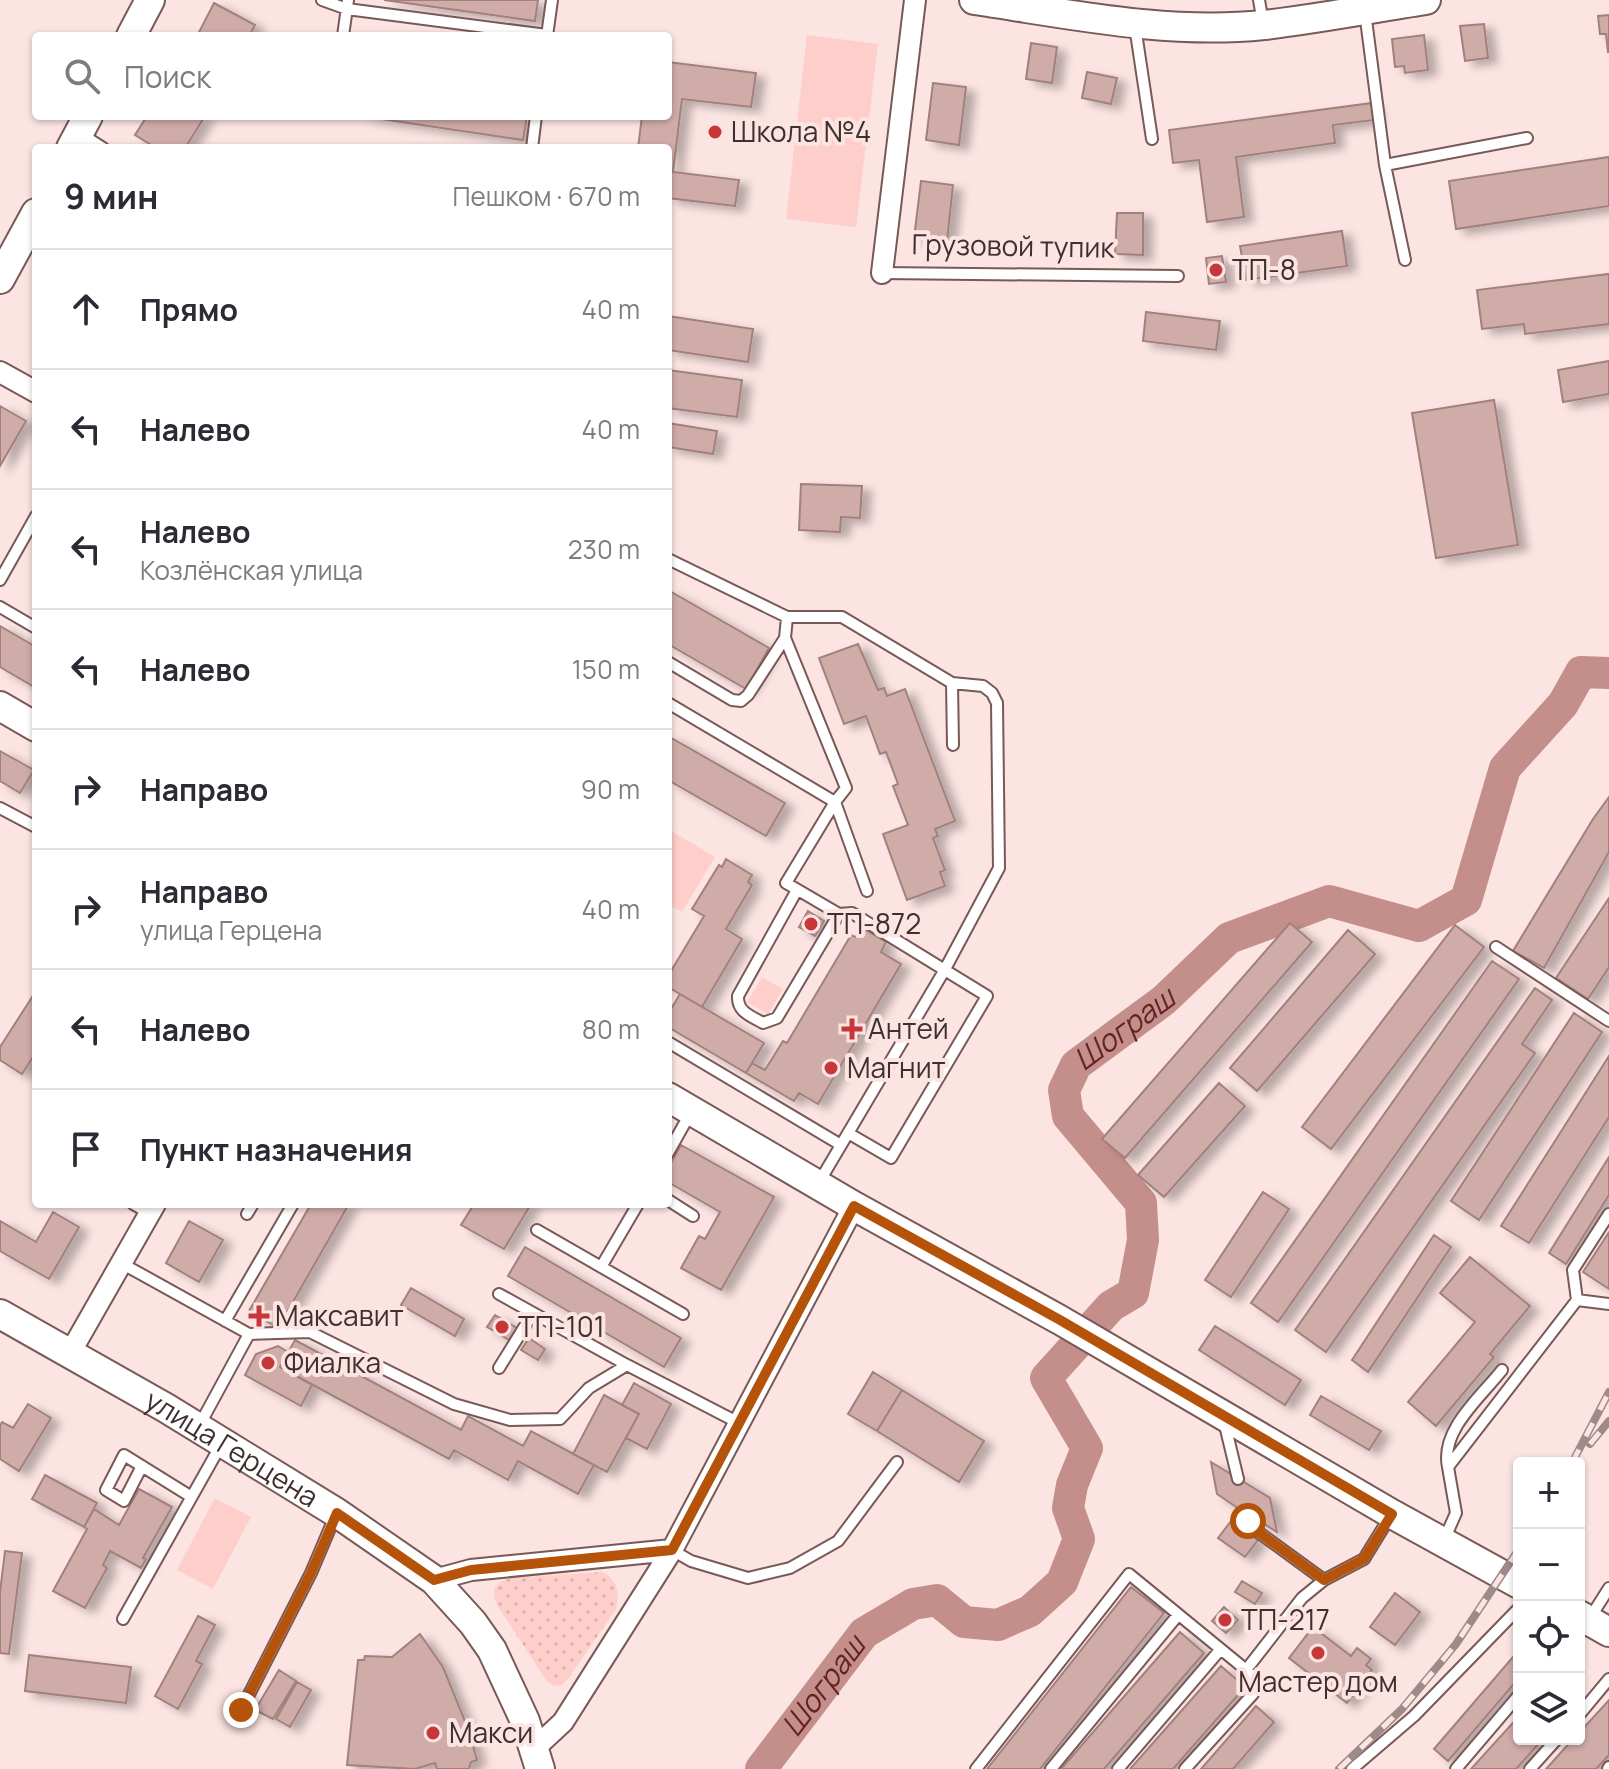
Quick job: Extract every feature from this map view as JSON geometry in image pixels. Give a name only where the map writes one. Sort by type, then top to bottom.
[{"type":"street","points":[[133,32],[150,0]]},
{"type":"street","name":"Грузовой тупик","points":[[882,273],[915,0]]},
{"type":"street","points":[[974,0],[1134,24],[1221,27],[1261,12],[1364,10],[1426,0]]},
{"type":"street","points":[[0,279],[32,220]]},
{"type":"street","points":[[0,372],[32,390]]},
{"type":"street","points":[[0,706],[32,725]]},
{"type":"street","points":[[680,1104],[1513,1581]]},
{"type":"street","points":[[538,1758],[672,1550],[854,1206]]},
{"type":"street","points":[[70,1353],[121,1263],[146,1208]]},
{"type":"street","name":"улица Герцена","points":[[0,1314],[198,1427],[337,1513],[434,1580],[457,1603],[492,1650],[512,1689],[538,1758]]},
{"type":"street","points":[[434,1580],[471,1570],[672,1550]]},
{"type":"lane","points":[[322,0],[522,32]]},
{"type":"lane","points":[[548,32],[552,0]]},
{"type":"lane","points":[[344,32],[347,4]]},
{"type":"lane","points":[[1364,10],[1385,165],[1405,260]]},
{"type":"lane","points":[[1134,24],[1152,139]]},
{"type":"lane","points":[[532,144],[536,120]]},
{"type":"lane","points":[[80,132],[97,144]]},
{"type":"lane","points":[[1385,165],[1527,138]]},
{"type":"lane","name":"Грузовой тупик","points":[[882,273],[1178,276]]},
{"type":"lane","points":[[0,580],[32,523]]},
{"type":"lane","points":[[672,561],[787,617],[842,617],[952,683],[983,686],[992,693],[997,703],[999,868],[944,971],[817,1185]]},
{"type":"lane","points":[[0,607],[32,626]]},
{"type":"lane","points":[[672,664],[732,700],[741,701],[785,638],[787,617]]},
{"type":"lane","points":[[785,638],[846,788],[786,883],[839,914],[852,913],[987,996],[891,1158],[848,1133]]},
{"type":"lane","points":[[952,683],[953,745]]},
{"type":"lane","points":[[672,705],[835,802],[867,891]]},
{"type":"lane","points":[[0,808],[32,825]]},
{"type":"lane","points":[[797,890],[738,996],[742,1010],[763,1023],[777,1018],[839,914]]},
{"type":"lane","points":[[1496,947],[1609,1021]]},
{"type":"lane","points":[[672,1044],[841,1145]]},
{"type":"lane","points":[[672,1137],[680,1104]]},
{"type":"lane","points":[[672,1203],[693,1216]]},
{"type":"lane","points":[[247,1214],[251,1208]]},
{"type":"lane","points":[[225,1321],[291,1208]]},
{"type":"lane","points":[[601,1267],[636,1208]]},
{"type":"lane","points":[[1448,1467],[1577,1300],[1573,1270],[1609,1214]]},
{"type":"lane","points":[[537,1230],[683,1314]]},
{"type":"lane","points":[[121,1263],[249,1334],[310,1332],[454,1404],[510,1420],[560,1419],[589,1388],[627,1365]]},
{"type":"lane","points":[[499,1294],[739,1423]]},
{"type":"lane","points":[[1577,1300],[1609,1304]]},
{"type":"lane","points":[[499,1368],[533,1313]]},
{"type":"lane","points":[[198,1427],[249,1334]]},
{"type":"lane","points":[[1443,1542],[1456,1513],[1447,1446],[1452,1432],[1502,1370]]},
{"type":"lane","points":[[1223,1416],[1238,1479]]},
{"type":"lane","points":[[123,1619],[222,1442]]},
{"type":"lane","points":[[672,1550],[691,1561],[748,1578],[790,1568],[838,1541],[897,1462]]},
{"type":"lane","points":[[142,1466],[190,1496]]},
{"type":"lane","points":[[241,1710],[311,1573],[337,1513]]},
{"type":"lane","points":[[1246,1670],[1302,1598],[1324,1580],[1364,1559],[1392,1514]]},
{"type":"lane","points":[[1248,1521],[1250,1526],[1324,1580]]},
{"type":"lane","points":[[976,1769],[1129,1574],[1256,1678],[1253,1694],[1185,1769]]},
{"type":"lane","points":[[1592,1622],[1609,1588]]},
{"type":"lane","points":[[1352,1769],[1414,1716],[1513,1614]]},
{"type":"lane","points":[[1051,1769],[1178,1615]]},
{"type":"lane","points":[[1118,1769],[1220,1650]]},
{"type":"lane","points":[[1585,1708],[1609,1679]]},
{"type":"lane","points":[[1456,1769],[1513,1702]]},
{"type":"lane","points":[[1530,1769],[1552,1745]]},
{"type":"shaded area","points":[[807,35],[878,44],[856,227],[786,219]]},
{"type":"shaded area","points":[[672,831],[715,857],[682,912],[672,906]]},
{"type":"shaded area","points":[[762,977],[783,989],[768,1014],[747,1002]]},
{"type":"shaded area","points":[[215,1498],[251,1517],[213,1589],[177,1570]]},
{"type":"shaded area","points":[[602,1572],[611,1578],[616,1587],[616,1609],[568,1679],[554,1686],[546,1680],[497,1605],[495,1587],[512,1578]]},
{"type":"building","points":[[384,0],[538,0],[535,21]]},
{"type":"building","points":[[214,3],[255,25],[251,32],[199,32]]},
{"type":"building","points":[[1609,15],[1608,52],[1606,34],[1600,34],[1598,16]]},
{"type":"building","points":[[1484,24],[1488,58],[1465,61],[1460,26]]},
{"type":"building","points":[[1424,35],[1428,70],[1405,73],[1404,66],[1395,67],[1392,39]]},
{"type":"building","points":[[1031,43],[1057,47],[1052,83],[1026,79]]},
{"type":"building","points":[[672,62],[756,73],[751,107],[682,99],[673,172],[739,180],[735,206],[672,198],[672,144],[638,144],[642,120],[672,120]]},
{"type":"building","points":[[1087,72],[1117,78],[1111,104],[1082,98]]},
{"type":"building","points":[[933,83],[966,87],[959,145],[926,140]]},
{"type":"building","points":[[1372,103],[1374,120],[1333,125],[1335,143],[1236,157],[1244,217],[1207,222],[1199,160],[1173,163],[1169,130]]},
{"type":"building","points":[[144,120],[202,120],[188,144],[150,144],[135,135]]},
{"type":"building","points":[[388,120],[526,120],[523,140]]},
{"type":"building","points":[[1609,157],[1609,206],[1456,229],[1449,181]]},
{"type":"building","points":[[921,181],[953,185],[947,241],[914,238]]},
{"type":"building","points":[[1117,213],[1143,213],[1143,255],[1115,254]]},
{"type":"building","points":[[1342,231],[1347,266],[1246,280],[1240,246]]},
{"type":"building","name":"ТП-8","points":[[1222,256],[1226,282],[1209,284],[1206,258]]},
{"type":"building","points":[[1609,274],[1609,324],[1525,334],[1524,324],[1482,329],[1477,290]]},
{"type":"building","points":[[1146,312],[1220,321],[1216,350],[1143,341]]},
{"type":"building","points":[[672,317],[753,329],[748,362],[672,351]]},
{"type":"building","points":[[1609,361],[1609,394],[1563,402],[1558,370]]},
{"type":"building","points":[[672,371],[742,380],[737,417],[672,409]]},
{"type":"building","points":[[1494,400],[1518,545],[1436,558],[1412,413]]},
{"type":"building","points":[[0,406],[26,421],[0,466]]},
{"type":"building","points":[[672,424],[717,431],[713,454],[672,448]]},
{"type":"building","points":[[801,484],[862,486],[860,518],[841,517],[840,532],[799,530]]},
{"type":"building","points":[[672,592],[769,648],[746,689],[672,646]]},
{"type":"building","points":[[0,626],[32,645],[32,686],[0,667]]},
{"type":"building","points":[[858,644],[878,690],[884,688],[887,696],[905,689],[955,821],[935,829],[938,836],[933,838],[945,870],[940,872],[945,886],[907,900],[883,834],[908,825],[893,786],[898,784],[886,752],[880,754],[866,716],[844,724],[819,658]]},
{"type":"building","points":[[672,738],[785,803],[766,836],[672,782]]},
{"type":"building","points":[[0,751],[32,769],[20,793],[0,781]]},
{"type":"building","points":[[1609,797],[1609,852],[1544,968],[1513,951]]},
{"type":"building","points":[[726,859],[752,875],[748,882],[752,885],[726,929],[742,939],[702,1007],[672,989],[672,969],[704,916],[692,909],[719,865],[722,867]]},
{"type":"building","points":[[1609,898],[1609,967],[1588,999],[1556,978]]},
{"type":"building","name":"ТП-872","points":[[808,911],[824,921],[815,936],[799,927]]},
{"type":"building","points":[[1290,923],[1312,942],[1125,1158],[1102,1139]]},
{"type":"building","points":[[1455,925],[1484,947],[1331,1149],[1302,1127]]},
{"type":"building","points":[[861,927],[886,942],[881,952],[901,964],[818,1104],[799,1093],[794,1101],[746,1073],[752,1063],[765,1070],[783,1041],[787,1043],[851,935],[855,937]]},
{"type":"building","points":[[1348,930],[1375,954],[1257,1091],[1230,1068]]},
{"type":"building","points":[[1492,961],[1519,979],[1278,1322],[1251,1303]]},
{"type":"building","points":[[1535,988],[1552,1000],[1522,1044],[1535,1053],[1326,1352],[1295,1330]]},
{"type":"building","points":[[680,994],[764,1043],[746,1073],[672,1029],[672,1007]]},
{"type":"building","points":[[32,997],[32,1058],[22,1074],[0,1060],[0,1047]]},
{"type":"building","points":[[1574,1013],[1602,1032],[1479,1220],[1451,1201]]},
{"type":"building","points":[[1609,1056],[1609,1117],[1529,1243],[1501,1226]]},
{"type":"building","points":[[1219,1083],[1245,1106],[1164,1197],[1138,1175]]},
{"type":"building","points":[[681,1145],[774,1197],[721,1290],[681,1268],[699,1236],[705,1239],[720,1212],[672,1184],[672,1161]]},
{"type":"building","points":[[1609,1157],[1609,1195],[1566,1264],[1549,1253]]},
{"type":"building","points":[[1263,1192],[1289,1209],[1231,1297],[1205,1280]]},
{"type":"building","points":[[309,1208],[347,1208],[278,1328],[249,1311]]},
{"type":"building","points":[[472,1208],[529,1208],[504,1249],[461,1225]]},
{"type":"building","points":[[53,1212],[79,1227],[49,1279],[0,1251],[0,1221],[36,1242]]},
{"type":"building","points":[[189,1221],[223,1240],[199,1282],[166,1263]]},
{"type":"building","points":[[1609,1232],[1609,1289],[1583,1272]]},
{"type":"building","points":[[1434,1235],[1451,1247],[1368,1372],[1352,1360]]},
{"type":"building","points":[[525,1247],[681,1338],[664,1367],[508,1276]]},
{"type":"building","points":[[1470,1257],[1530,1306],[1490,1354],[1494,1357],[1436,1426],[1408,1402],[1475,1322],[1440,1293]]},
{"type":"building","points":[[411,1288],[464,1319],[455,1336],[401,1305]]},
{"type":"building","name":"ТП-101","points":[[495,1315],[517,1328],[509,1340],[487,1327]]},
{"type":"building","points":[[1215,1326],[1301,1380],[1285,1405],[1199,1350]]},
{"type":"building","points":[[529,1338],[545,1349],[538,1360],[521,1350]]},
{"type":"building","points":[[295,1340],[461,1430],[468,1416],[523,1446],[531,1431],[594,1465],[578,1494],[518,1461],[508,1480],[454,1450],[449,1459],[280,1367]]},
{"type":"building","points":[[278,1346],[288,1352],[280,1367],[312,1385],[301,1406],[245,1375],[256,1354]]},
{"type":"building","points":[[873,1372],[902,1390],[877,1431],[848,1414]]},
{"type":"building","points":[[634,1383],[671,1404],[647,1449],[626,1438],[639,1414],[622,1405]]},
{"type":"building","points":[[902,1390],[984,1441],[959,1482],[877,1431]]},
{"type":"building","points":[[604,1395],[639,1414],[607,1472],[573,1454]]},
{"type":"building","points":[[1321,1396],[1381,1431],[1369,1450],[1310,1415]]},
{"type":"building","points":[[28,1404],[51,1418],[19,1471],[0,1459],[0,1426],[2,1422],[13,1428]]},
{"type":"building","points":[[1211,1462],[1270,1498],[1277,1532],[1251,1516],[1243,1529],[1238,1525],[1245,1513],[1217,1494]]},
{"type":"building","points":[[45,1475],[97,1503],[84,1527],[32,1499]]},
{"type":"building","points":[[139,1489],[172,1507],[143,1558],[146,1559],[141,1568],[110,1551],[103,1565],[107,1568],[85,1608],[53,1591],[87,1529],[84,1527],[94,1509],[119,1525]]},
{"type":"building","points":[[1231,1521],[1258,1540],[1245,1557],[1218,1538]]},
{"type":"building","points":[[5,1551],[22,1553],[9,1654],[0,1653],[0,1592]]},
{"type":"building","points":[[1242,1581],[1262,1593],[1255,1604],[1235,1592]]},
{"type":"building","points":[[1131,1587],[1164,1613],[1040,1769],[987,1769]]},
{"type":"building","points":[[1395,1593],[1420,1612],[1395,1645],[1370,1627]]},
{"type":"building","name":"ТП-217","points":[[1224,1607],[1238,1620],[1226,1633],[1212,1621]]},
{"type":"building","points":[[198,1616],[215,1625],[196,1661],[202,1664],[178,1709],[155,1696]]},
{"type":"building","points":[[1313,1627],[1351,1656],[1357,1648],[1371,1659],[1366,1665],[1372,1670],[1347,1703],[1289,1658]]},
{"type":"building","points":[[1180,1632],[1204,1653],[1104,1769],[1061,1769]]},
{"type":"building","points":[[420,1634],[443,1667],[469,1731],[477,1760],[471,1762],[469,1769],[437,1769],[435,1763],[415,1769],[347,1765],[358,1660],[364,1660],[365,1656],[392,1657]]},
{"type":"building","points":[[29,1655],[131,1667],[126,1703],[25,1691]]},
{"type":"building","points":[[1513,1657],[1513,1685],[1448,1761],[1434,1749]]},
{"type":"building","points":[[1221,1666],[1245,1687],[1173,1769],[1130,1769]]},
{"type":"building","points":[[279,1670],[296,1681],[273,1719],[255,1710]]},
{"type":"building","points":[[297,1682],[311,1690],[290,1727],[276,1719]]},
{"type":"building","points":[[1609,1700],[1609,1755],[1596,1769],[1546,1769],[1568,1745],[1585,1745],[1585,1726]]},
{"type":"building","points":[[1256,1706],[1274,1722],[1233,1769],[1201,1769]]},
{"type":"building","points":[[1513,1723],[1513,1745],[1538,1745],[1516,1769],[1471,1769]]},
{"type":"waterway","name":"Шограш","points":[[761,1769],[864,1633],[913,1604],[937,1600],[964,1622],[998,1625],[1030,1611],[1062,1582],[1079,1539],[1068,1508],[1072,1485],[1087,1448],[1046,1378],[1111,1306],[1133,1293],[1143,1240],[1141,1203],[1068,1116],[1064,1090],[1076,1065],[1164,1000],[1229,938],[1329,901],[1419,926],[1466,900],[1505,768],[1563,704],[1581,672],[1609,673]]},
{"type":"railway","points":[[1575,1457],[1609,1392]]},
{"type":"railway","points":[[1590,1444],[1609,1421]]},
{"type":"railway","points":[[1339,1769],[1402,1709],[1456,1644],[1513,1558]]},
{"type":"place","name":"Школа №4","points":[[715,132]]},
{"type":"place","name":"ТП-8","points":[[1216,270]]},
{"type":"place","name":"ТП-872","points":[[811,924]]},
{"type":"place","name":"Антей","points":[[852,1029]]},
{"type":"place","name":"Магнит","points":[[831,1068]]},
{"type":"place","name":"Максавит","points":[[259,1316]]},
{"type":"place","name":"ТП-101","points":[[502,1327]]},
{"type":"place","name":"Фиалка","points":[[268,1363]]},
{"type":"place","name":"ТП-217","points":[[1225,1620]]},
{"type":"place","name":"Мастер дом","points":[[1318,1653]]},
{"type":"place","name":"Макси","points":[[433,1733]]},
{"type":"route","points":[[241,1710],[311,1573],[337,1513],[434,1580],[471,1570],[672,1550],[854,1206],[1060,1320],[1392,1514],[1364,1559],[1324,1580],[1250,1526],[1248,1521]]}]
